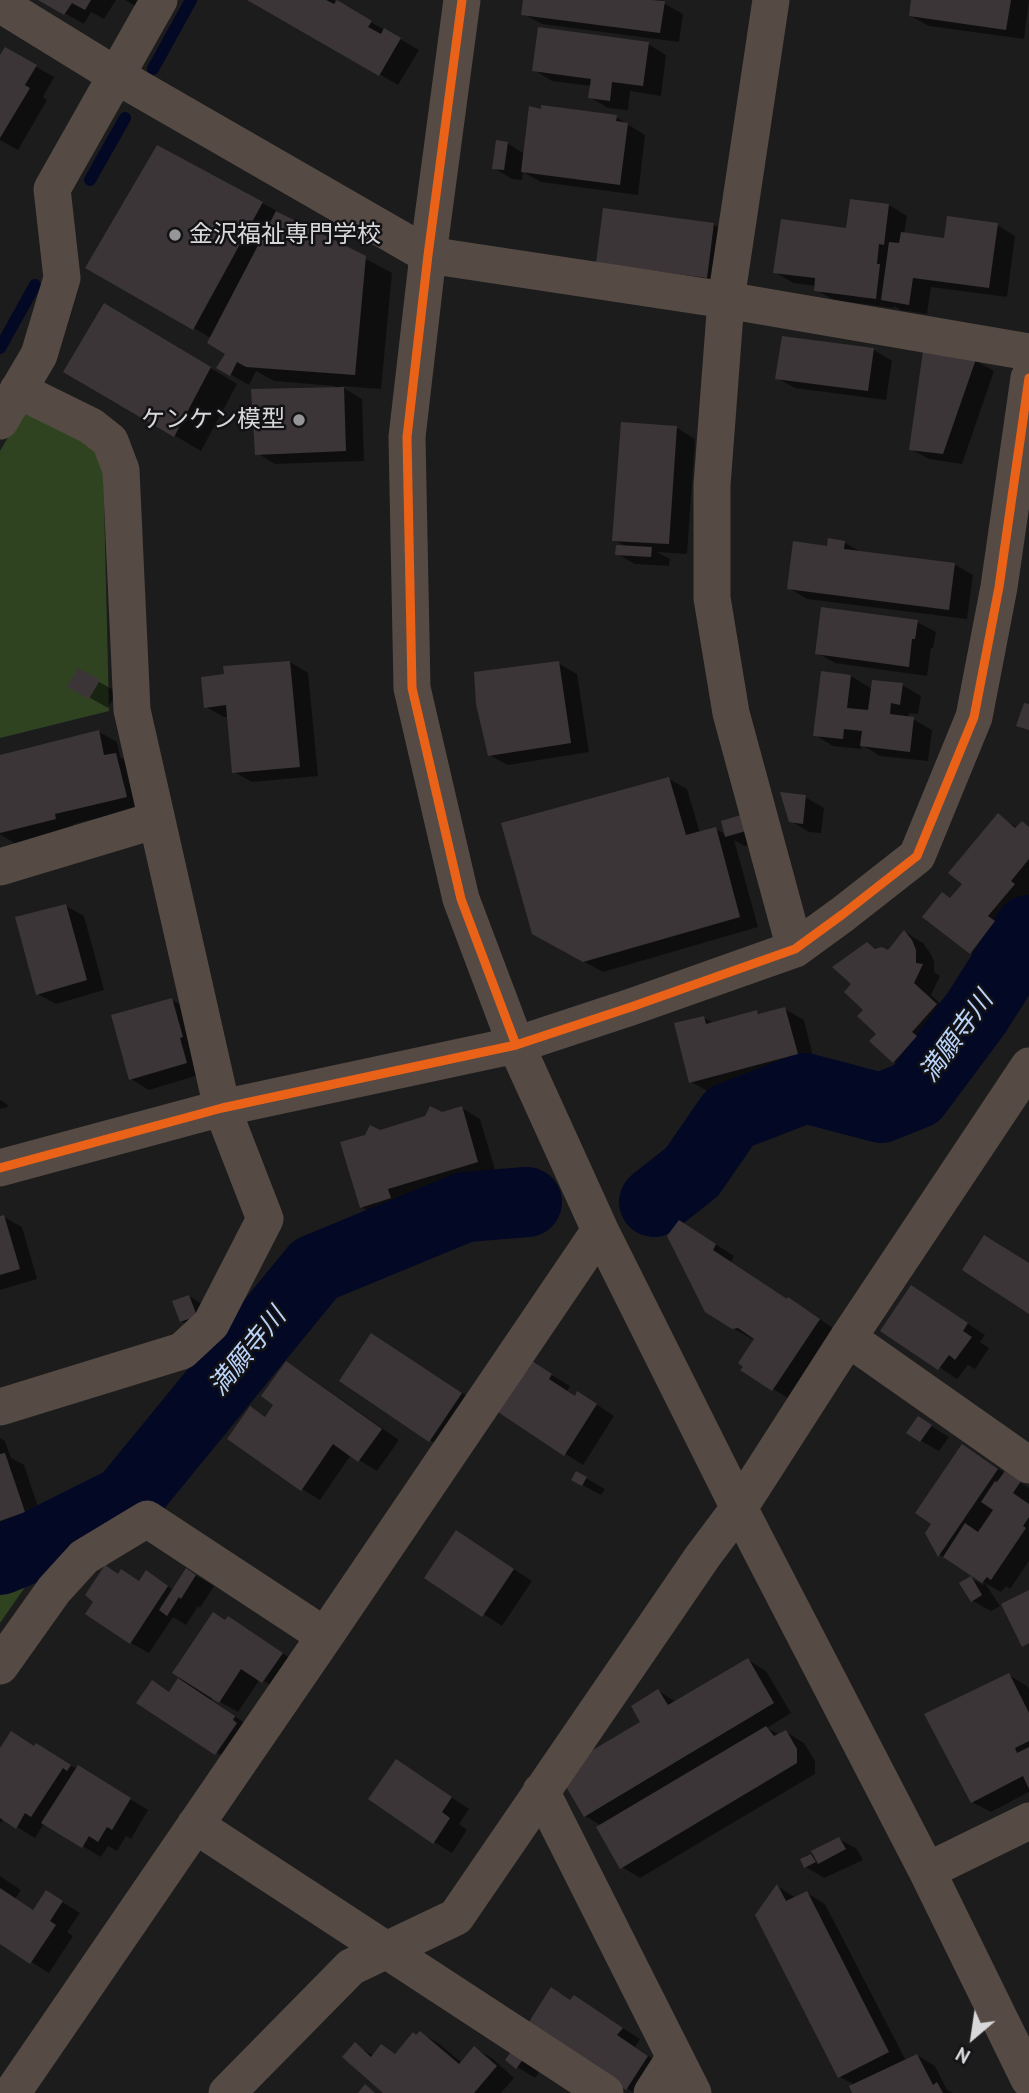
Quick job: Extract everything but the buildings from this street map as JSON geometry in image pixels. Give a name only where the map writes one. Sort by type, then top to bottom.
[{"type":"street","points":[[0,421],[39,355],[62,278],[52,189],[159,0]]},
{"type":"street","points":[[462,0],[407,437],[412,688],[461,899],[516,1045],[600,1230],[739,1508],[927,1871],[1029,2080]]},
{"type":"street","points":[[771,0],[726,300],[712,485],[712,598],[731,713],[795,949]]},
{"type":"street","points":[[0,4],[117,76],[428,255],[726,300],[1029,352]]},
{"type":"street","points":[[0,1168],[222,1108],[516,1045],[631,1007],[795,949],[918,856],[974,717],[999,587],[1029,378]]},
{"type":"street","points":[[0,1406],[182,1351],[211,1324],[265,1219],[222,1108],[132,710],[121,470],[110,441],[91,426],[18,390]]},
{"type":"street","points":[[0,867],[156,820]]},
{"type":"street","points":[[228,2093],[351,1967],[456,1917],[703,1556],[739,1508],[848,1338],[1029,1066]]},
{"type":"street","points":[[12,2093],[600,1230]]},
{"type":"street","points":[[848,1338],[1029,1465]]},
{"type":"street","points":[[0,1666],[54,1590],[83,1557],[147,1519],[325,1636]]},
{"type":"street","points":[[541,1791],[693,2093]]},
{"type":"street","points":[[927,1871],[1029,1821]]},
{"type":"street","points":[[195,1825],[605,2093]]},
{"type":"street","points":[[652,2093],[675,2057]]},
{"type":"green space","points":[[27,405],[75,427],[103,460],[109,711],[0,738],[0,451]]},
{"type":"green space","points":[[39,1567],[0,1623],[0,1582]]},
{"type":"waterway","points":[[153,69],[191,0]]},
{"type":"waterway","points":[[90,180],[125,118]]},
{"type":"waterway","points":[[0,348],[35,285]]},
{"type":"waterway","name":"満願寺川","points":[[654,1202],[692,1172],[730,1117],[805,1088],[881,1108],[916,1094],[977,1012],[1029,930]]},
{"type":"waterway","name":"満願寺川","points":[[0,1560],[126,1500],[315,1269],[465,1207],[527,1202]]},
{"type":"cycle path","points":[[462,0],[407,437],[412,688],[461,899],[516,1045]]},
{"type":"cycle path","points":[[0,1168],[222,1108],[516,1045],[795,949],[843,914],[917,856],[974,717],[999,587],[1029,378]]},
{"type":"place","name":"金沢福祉専門学校","points":[[175,235]]},
{"type":"place","name":"ケンケン模型","points":[[299,420]]}]
